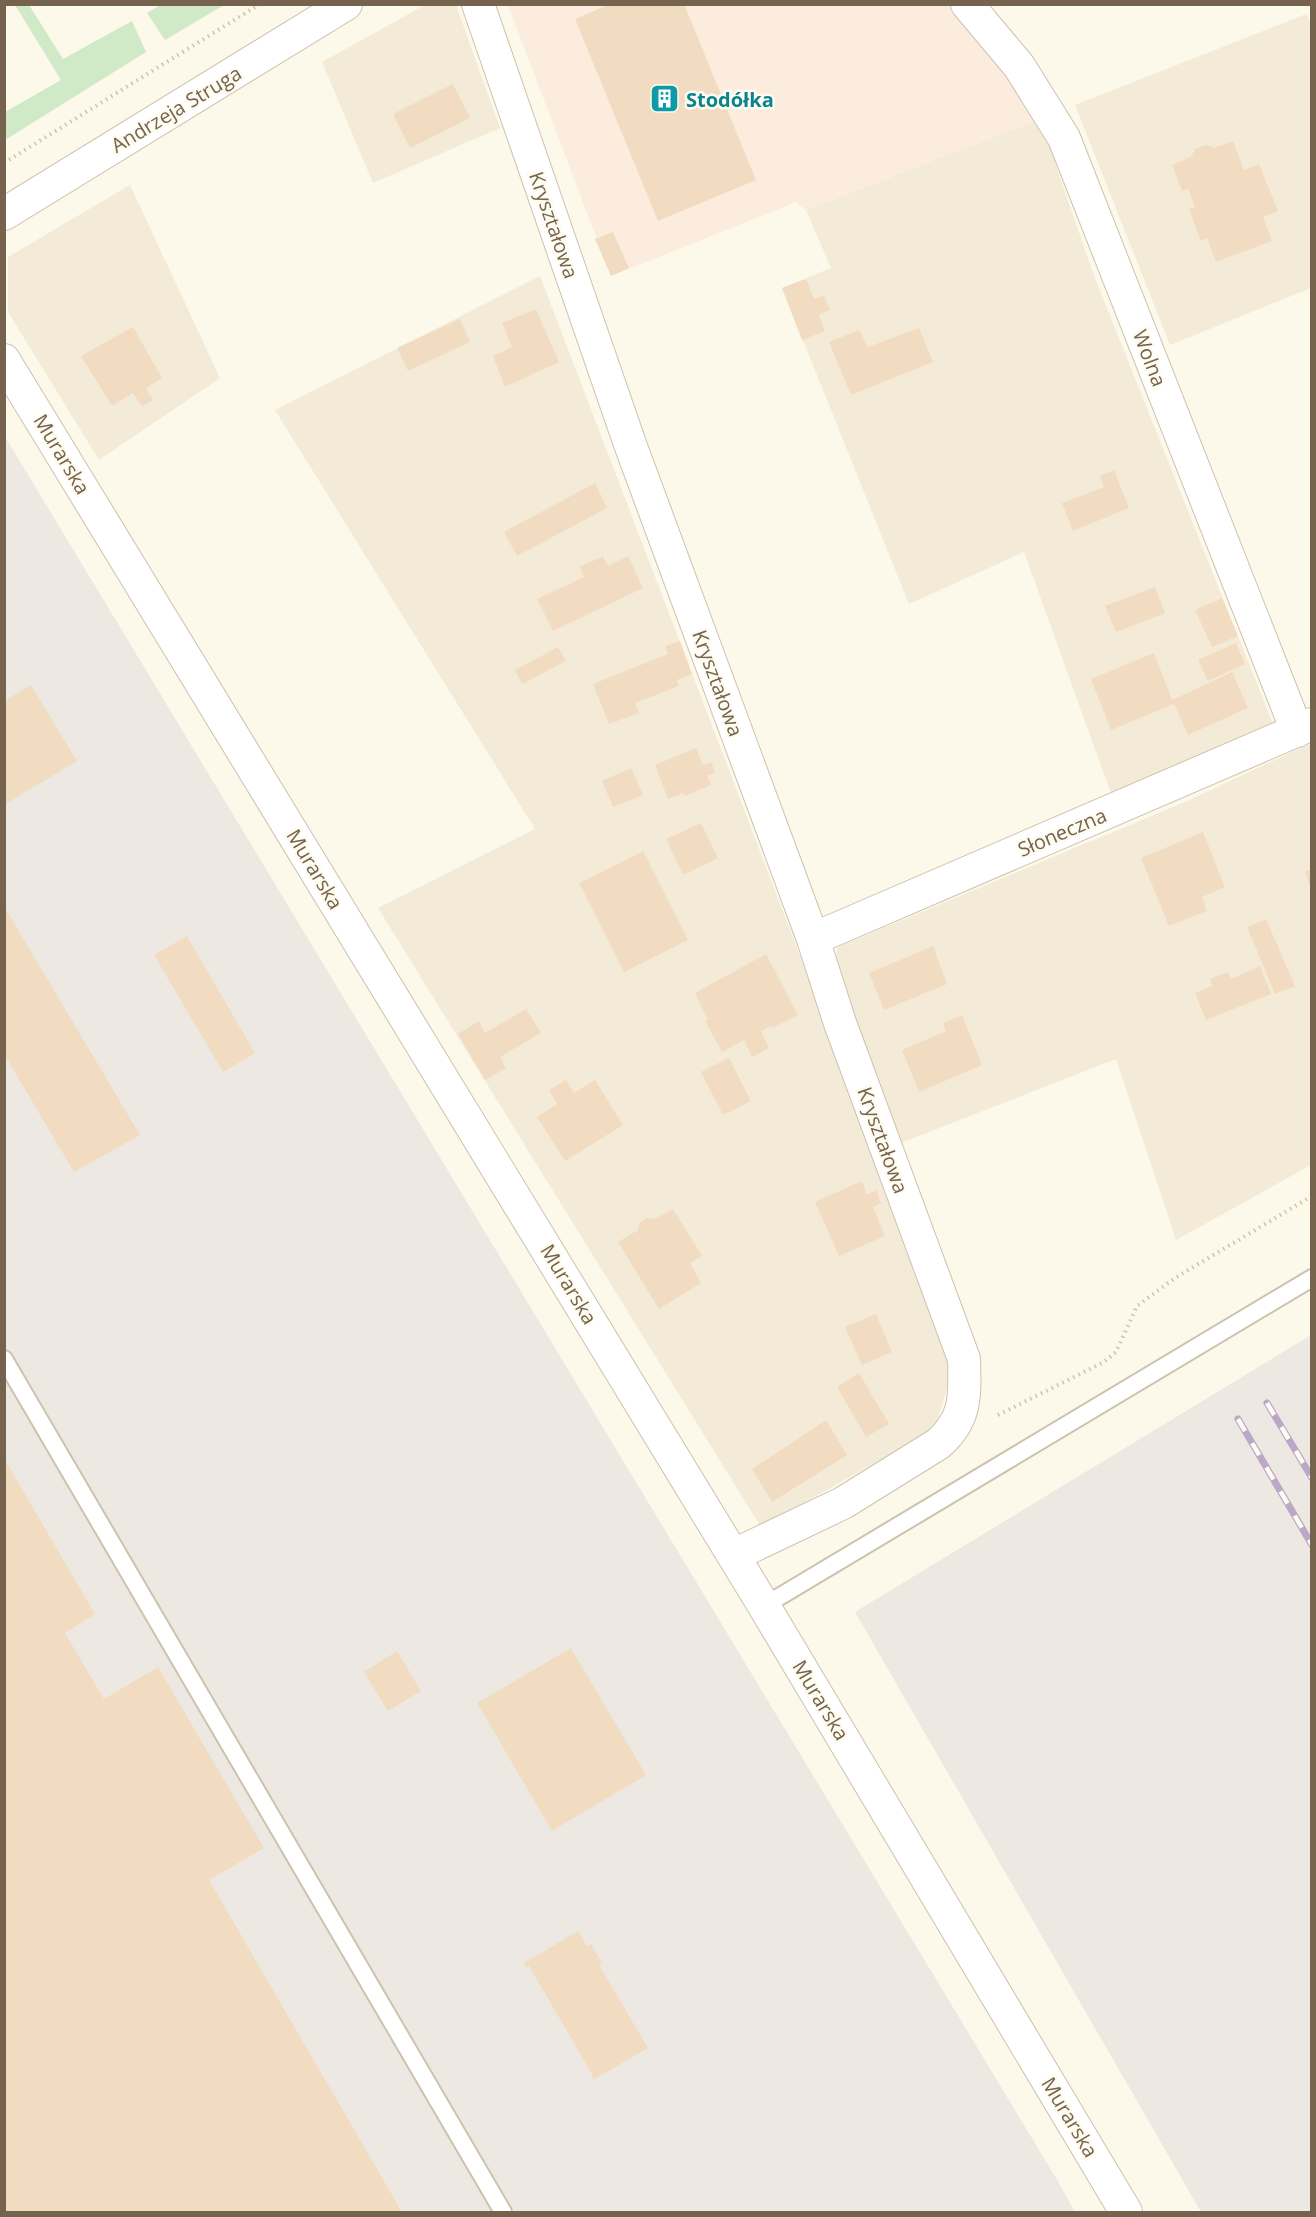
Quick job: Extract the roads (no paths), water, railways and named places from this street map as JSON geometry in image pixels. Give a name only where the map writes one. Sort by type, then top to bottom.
[{"type":"street","name":"Andrzeja Struga","points":[[4,214],[346,4]]},
{"type":"street","name":"Kryształowa","points":[[478,4],[630,444],[813,939],[840,1023],[964,1359],[963,1405],[953,1428],[938,1444],[843,1503],[734,1555]]},
{"type":"street","name":"Wolna","points":[[967,4],[1019,66],[1064,138],[1304,728]]},
{"type":"street","name":"Murarska","points":[[4,360],[734,1555],[1126,2212]]},
{"type":"street","name":"Słoneczna","points":[[813,939],[1304,728]]},
{"type":"lane","points":[[764,1606],[1311,1278]]},
{"type":"lane","points":[[4,1359],[503,2212]]},
{"type":"railway","points":[[1267,1403],[1312,1478]]},
{"type":"railway","points":[[1238,1419],[1312,1545]]},
{"type":"place","name":"Stodółka","points":[[665,99]]}]
